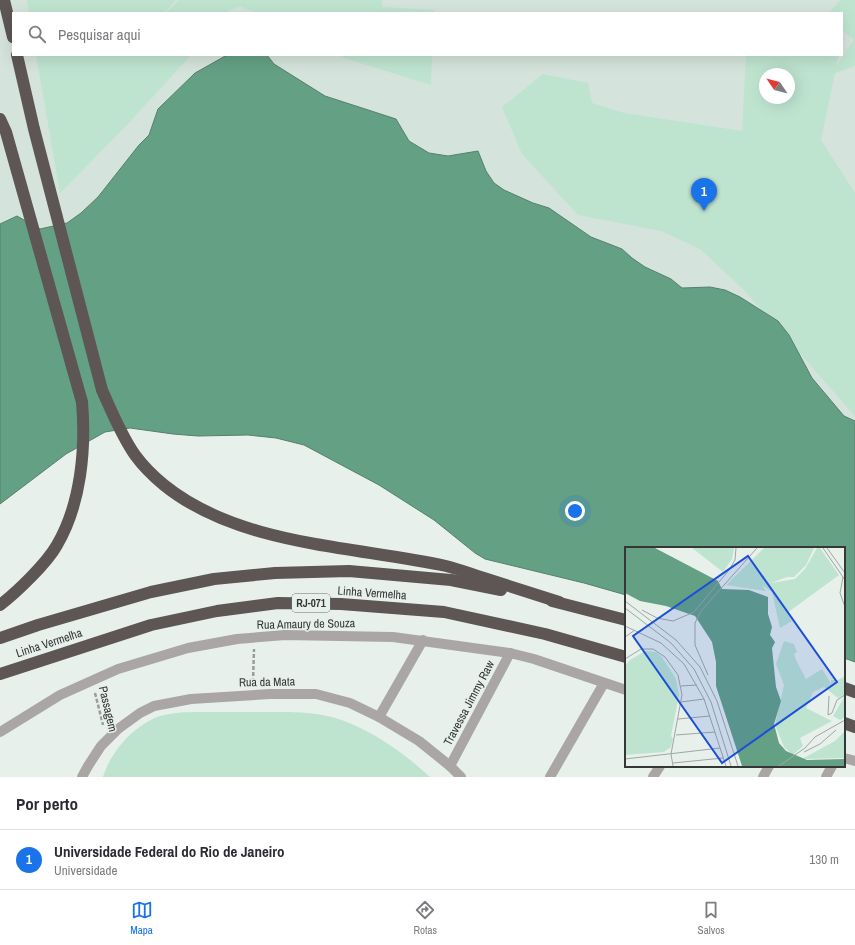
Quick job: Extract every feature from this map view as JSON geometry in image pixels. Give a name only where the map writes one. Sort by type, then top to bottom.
[{"type":"highway","points":[[4,0],[12,33]]},
{"type":"highway","points":[[17,56],[34,129],[102,390],[115,419],[135,455],[150,473],[170,490],[192,504],[215,516],[238,525],[264,533],[296,540],[447,566],[559,602]]},
{"type":"highway","points":[[0,119],[6,132],[82,402],[84,424],[76,501],[68,523],[57,546],[42,564],[10,597],[0,605]]},
{"type":"highway","name":"Linha Vermelha","points":[[0,638],[38,625],[151,592],[214,578],[275,573],[349,571],[451,580],[559,602],[625,620]]},
{"type":"highway","name":"Linha Vermelha","points":[[0,674],[151,625],[216,611],[278,603],[341,604],[444,612],[545,634],[625,657]]},
{"type":"highway","points":[[845,688],[855,692]]},
{"type":"highway","points":[[845,723],[855,727]]},
{"type":"street","name":"Rua Amaury de Souza","points":[[0,732],[60,695],[118,669],[188,648],[237,639],[284,635],[393,637],[510,653],[534,659],[625,690]]},
{"type":"street","points":[[379,717],[423,640]]},
{"type":"street","name":"Travessa Jimmy Raw","points":[[450,766],[510,653]]},
{"type":"street","points":[[550,777],[604,682]]},
{"type":"street","name":"Rua da Mata","points":[[82,777],[101,746],[118,729],[134,717],[154,706],[191,698],[316,694],[350,703],[379,717],[419,741],[461,777]]},
{"type":"street","points":[[845,758],[855,761]]},
{"type":"street","points":[[653,777],[659,767]]},
{"type":"street","points":[[763,777],[768,767]]},
{"type":"street","points":[[826,777],[831,767]]},
{"type":"path","points":[[253,695],[254,638]]},
{"type":"path","name":"Passagem","points":[[92,681],[107,740]]},
{"type":"shaded area","points":[[0,0],[855,0],[855,421],[844,416],[812,378],[789,335],[710,287],[682,288],[671,279],[645,267],[622,249],[591,237],[549,208],[533,203],[504,190],[493,183],[486,171],[478,151],[448,156],[429,153],[409,141],[396,119],[325,96],[274,64],[268,56],[843,56],[843,12],[12,12],[12,56],[225,56],[195,73],[158,109],[149,135],[139,145],[98,197],[81,213],[67,223],[40,229],[17,216],[0,224]]},
{"type":"shaded area","points":[[27,0],[176,0],[165,12],[29,12]]},
{"type":"shaded area","points":[[179,0],[382,0],[382,7],[434,10],[434,12],[253,12],[240,6],[225,12],[167,12]]},
{"type":"shaded area","points":[[840,0],[855,0],[855,66],[835,73],[821,140],[855,193],[855,416],[744,290],[700,249],[661,231],[578,215],[522,154],[502,107],[543,74],[588,83],[592,103],[624,113],[742,131],[746,56],[839,56],[836,67],[854,40],[843,31],[843,12],[830,12]]},
{"type":"shaded area","points":[[36,56],[190,56],[125,127],[60,193]]},
{"type":"shaded area","points":[[225,56],[268,56],[274,64],[325,96],[396,119],[409,141],[429,153],[448,156],[478,151],[486,171],[494,183],[504,190],[533,203],[549,208],[591,237],[622,249],[645,267],[671,279],[682,288],[710,287],[725,290],[740,297],[778,321],[789,335],[812,378],[844,416],[855,421],[855,662],[845,658],[845,547],[625,547],[625,595],[584,583],[485,559],[475,553],[434,520],[379,485],[304,445],[276,438],[248,435],[198,436],[130,428],[105,432],[66,454],[0,504],[0,224],[17,216],[40,229],[67,223],[81,213],[98,197],[139,145],[149,135],[158,109],[195,73]]},
{"type":"shaded area","points":[[340,56],[432,56],[431,85]]},
{"type":"shaded area","points":[[186,712],[308,713],[332,717],[359,727],[397,750],[430,777],[103,777],[112,758],[125,740],[141,726],[160,716]]},
{"type":"place","name":"Universidade Federal do Rio de Janeiro","points":[[704,211]]}]
